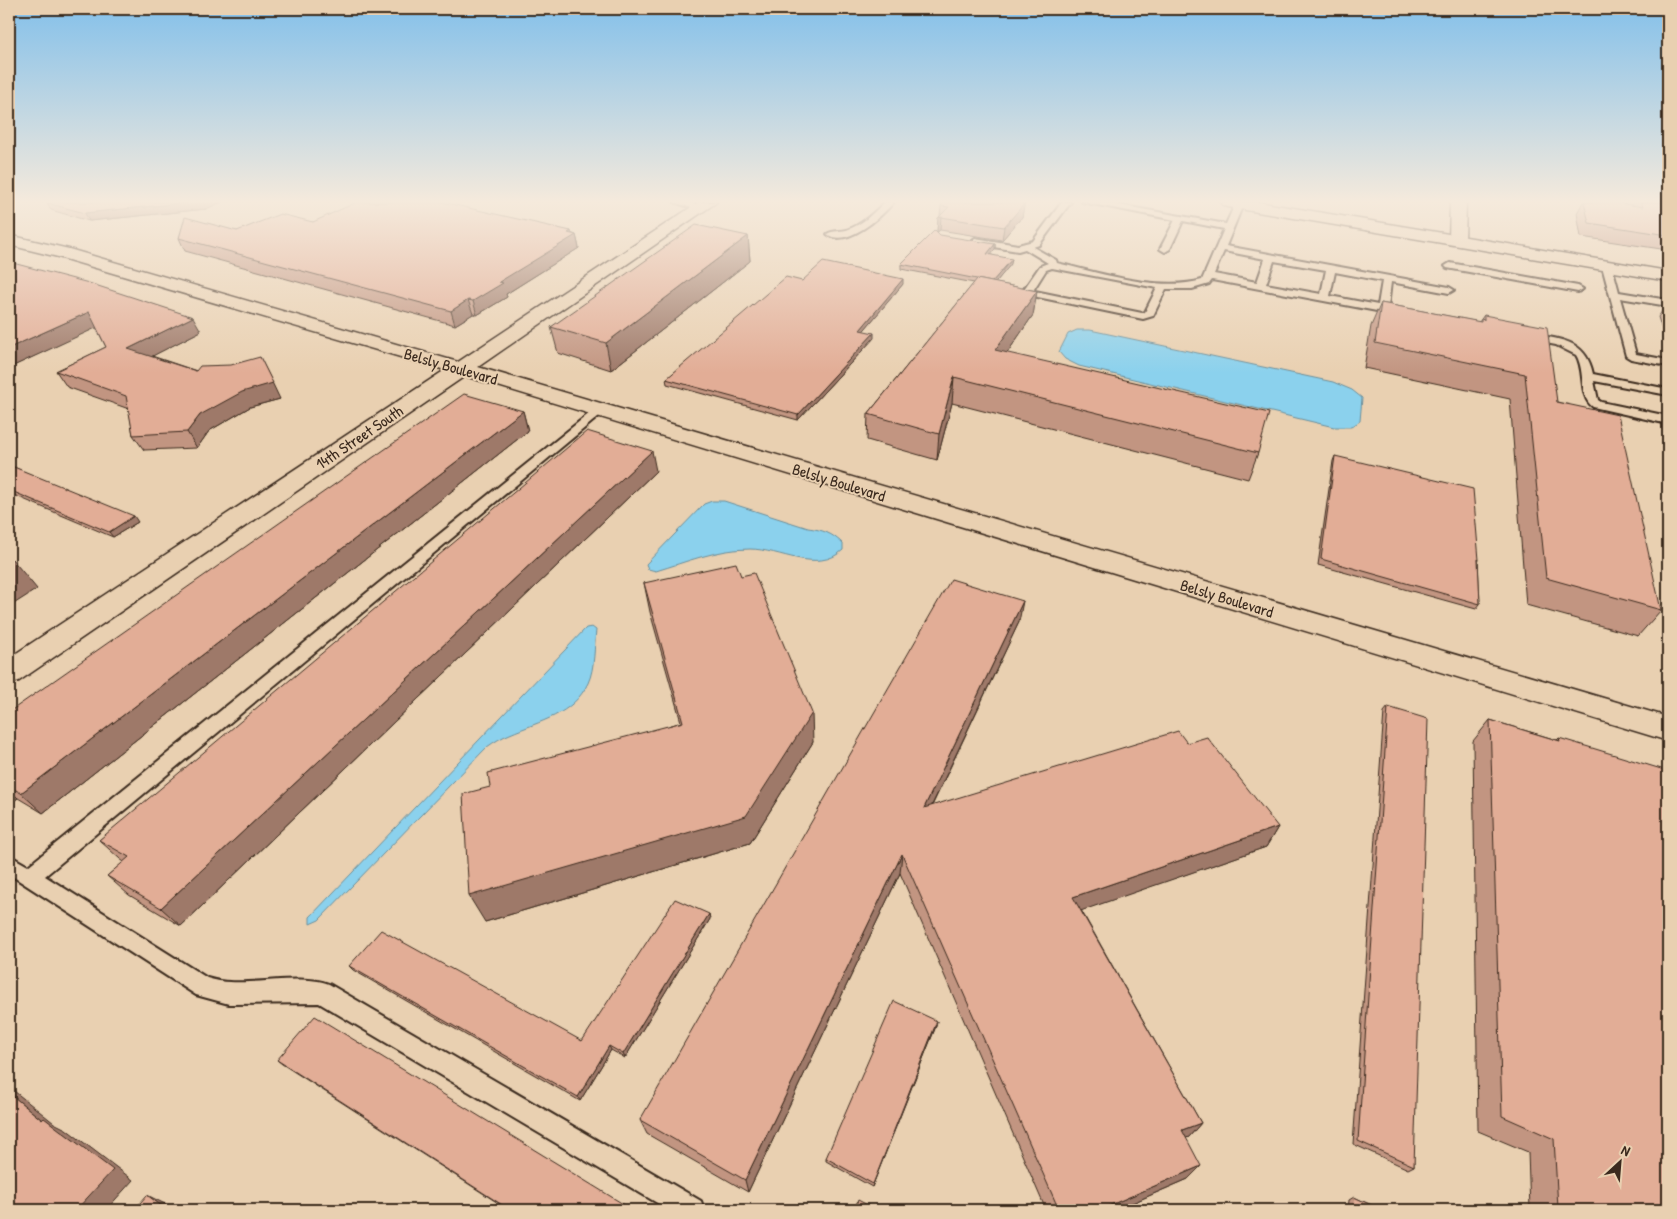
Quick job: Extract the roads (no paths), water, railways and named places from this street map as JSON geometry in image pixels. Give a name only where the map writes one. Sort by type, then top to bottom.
[{"type":"street","name":"Belsly Boulevard","points":[[83,259],[460,368],[1668,729]]},
{"type":"street","name":"14th Street South","points":[[9,673],[625,259]]},
{"type":"street","points":[[1565,259],[1668,276]]},
{"type":"lane","points":[[1048,259],[1053,262],[1051,265]]},
{"type":"lane","points":[[1162,287],[1149,314],[1143,316],[1031,293],[1029,289],[1043,268],[1051,265],[1162,287],[1198,286],[1206,282],[1215,259]]},
{"type":"lane","points":[[1260,286],[1269,259]]},
{"type":"lane","points":[[1280,259],[1449,290]]},
{"type":"lane","points":[[1450,266],[1578,289]]},
{"type":"lane","points":[[1607,266],[1631,356],[1668,363]]},
{"type":"lane","points":[[1325,298],[1331,268]]},
{"type":"lane","points":[[1208,276],[1411,314]]},
{"type":"lane","points":[[1383,309],[1387,279]]},
{"type":"lane","points":[[1614,294],[1668,303]]},
{"type":"lane","points":[[1522,336],[1559,343],[1578,351],[1583,357],[1592,401],[1597,405],[1668,420]]},
{"type":"lane","points":[[1587,376],[1668,392]]},
{"type":"lane","points":[[29,877],[600,410]]},
{"type":"lane","points":[[9,864],[203,988],[229,993],[321,992],[692,1210]]},
{"type":"water","points":[[1077,330],[1090,330],[1333,382],[1352,390],[1362,398],[1360,421],[1351,427],[1334,427],[1079,366],[1065,359],[1059,352],[1068,334]]},
{"type":"water","points":[[712,501],[724,501],[823,531],[835,537],[843,544],[843,550],[833,557],[822,560],[798,558],[762,550],[726,551],[656,571],[648,569],[646,564],[704,504]]},
{"type":"water","points":[[592,627],[596,630],[592,671],[582,694],[574,703],[555,716],[495,741],[487,747],[319,920],[310,924],[310,917],[586,628]]}]
